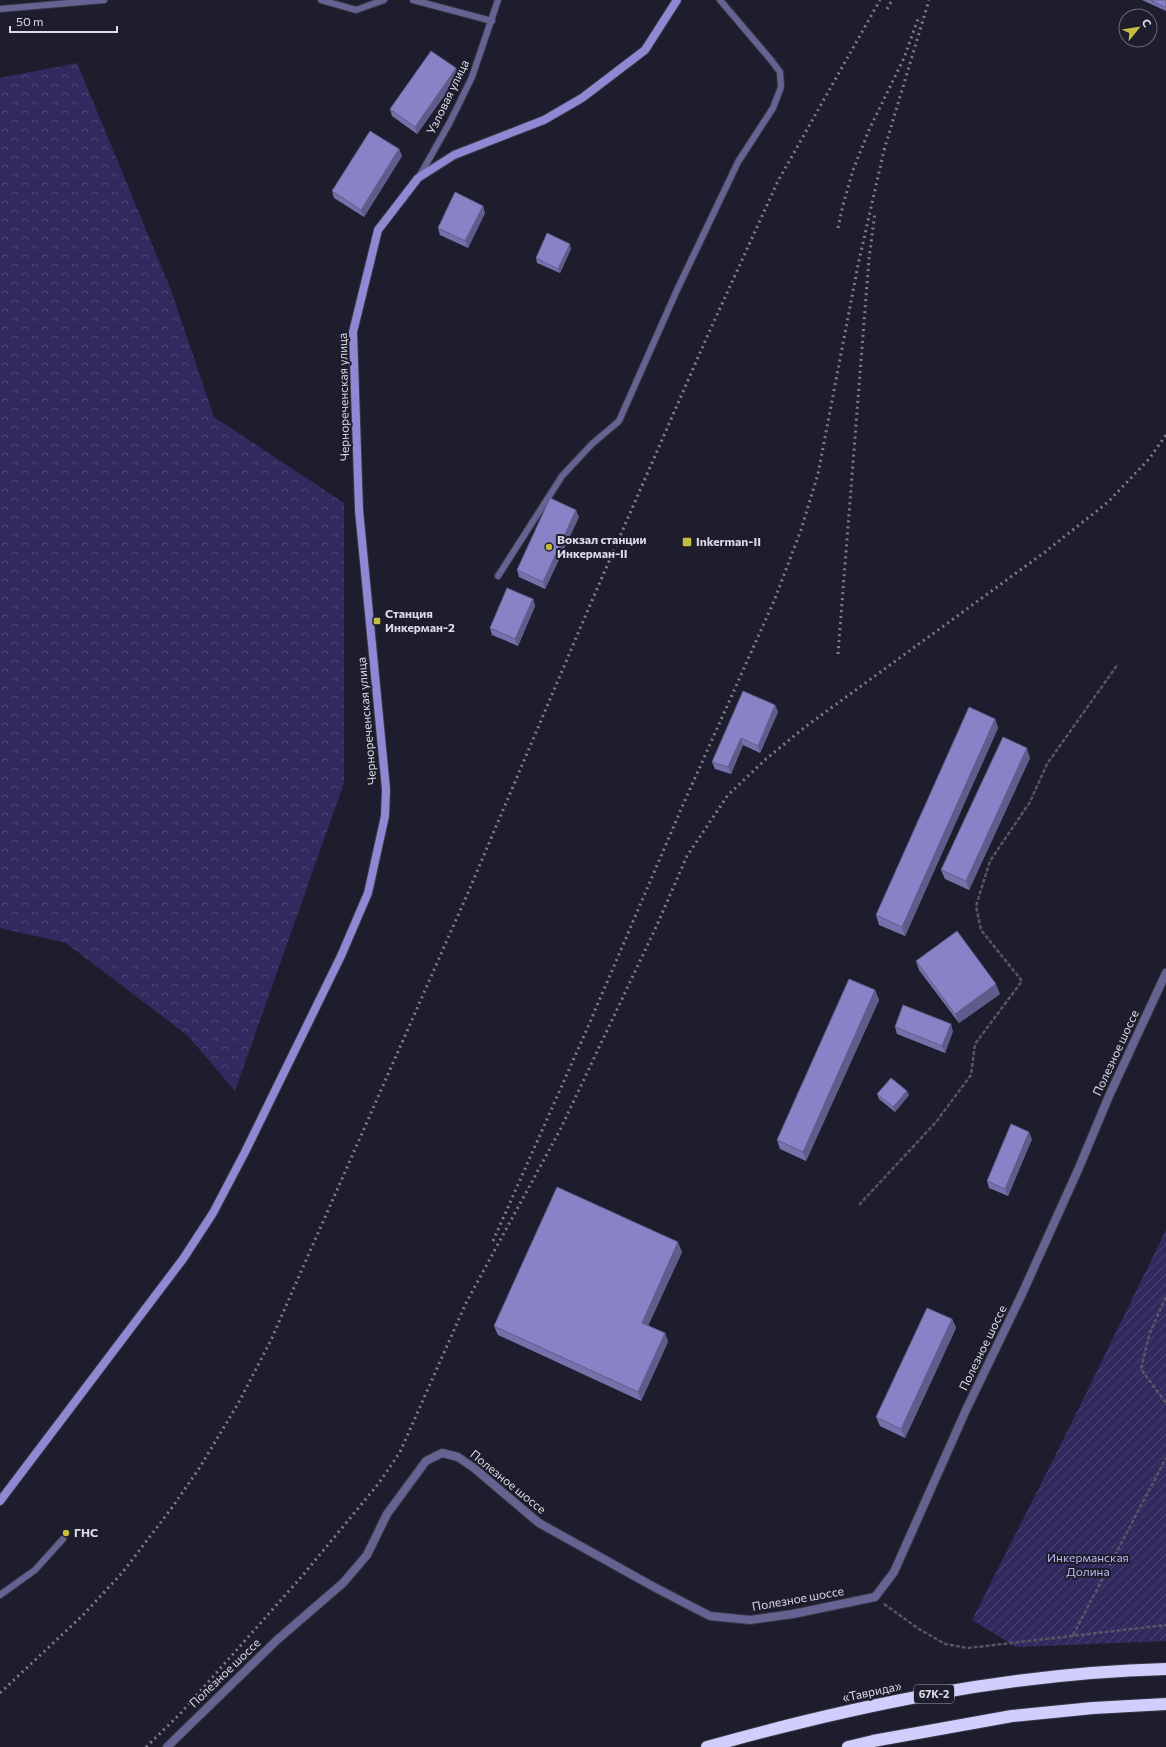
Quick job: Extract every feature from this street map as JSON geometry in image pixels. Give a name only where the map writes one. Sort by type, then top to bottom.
[{"type":"highway","name":"«Таврида»","points":[[707,1747],[788,1725],[892,1701],[991,1684],[1089,1673],[1166,1669]]},
{"type":"highway","points":[[848,1747],[873,1741],[1012,1716],[1093,1708],[1166,1704]]},
{"type":"main road","name":"Чернореченская улица","points":[[0,1501],[182,1259],[213,1213],[341,956],[368,893],[385,816],[386,789],[359,510],[353,332],[378,230],[418,178],[454,155],[544,120],[582,98],[646,50],[677,0]]},
{"type":"street","name":"Полезное шоссе","points":[[167,1747],[277,1640],[343,1582],[366,1555],[387,1514],[426,1461],[442,1453],[458,1457],[474,1468],[539,1523],[654,1587],[710,1616],[750,1620],[793,1614],[875,1597],[894,1572],[966,1410],[1022,1294],[1078,1170],[1108,1096],[1166,973]]},
{"type":"lane","points":[[0,9],[104,0]]},
{"type":"lane","points":[[322,0],[356,10],[384,0]]},
{"type":"lane","points":[[413,0],[492,21]]},
{"type":"lane","name":"Узловая улица","points":[[418,178],[450,122],[472,77],[498,0]]},
{"type":"lane","points":[[498,576],[562,476],[592,444],[619,421],[738,162],[772,108],[781,87],[780,72],[720,0]]},
{"type":"lane","points":[[0,1595],[36,1570],[63,1539]]},
{"type":"path","points":[[859,1205],[936,1122],[971,1075],[975,1044],[1022,981],[981,930],[976,906],[990,861],[1030,802],[1047,764],[1118,664]]},
{"type":"path","points":[[1166,1297],[1150,1335],[1141,1369],[1166,1403]]},
{"type":"path","points":[[1072,1635],[1166,1458]]},
{"type":"path","points":[[875,1597],[919,1629],[945,1644],[968,1648],[1166,1625]]},
{"type":"green space","points":[[77,63],[171,290],[214,417],[344,503],[344,783],[235,1091],[187,1035],[66,943],[0,928],[0,78]]},
{"type":"green space","name":"Инкерманская Долина","points":[[1166,1230],[1166,1641],[1016,1647],[972,1620],[1067,1432]]},
{"type":"building","points":[[1150,0],[1166,0],[1166,5],[1165,7]]},
{"type":"building","points":[[431,51],[456,68],[415,127],[390,109]]},
{"type":"building","points":[[370,131],[399,149],[361,210],[332,191]]},
{"type":"building","points":[[455,192],[483,206],[465,241],[438,228]]},
{"type":"building","points":[[547,233],[570,244],[558,269],[536,258]]},
{"type":"building","name":"Вокзал станции Инкерман-II","points":[[550,498],[576,510],[543,582],[517,570]]},
{"type":"building","points":[[507,588],[533,599],[515,639],[490,628]]},
{"type":"building","points":[[743,691],[775,705],[758,746],[741,738],[728,767],[712,762]]},
{"type":"building","points":[[969,707],[995,719],[902,927],[876,915]]},
{"type":"building","points":[[1003,737],[1027,748],[966,881],[941,870]]},
{"type":"building","points":[[957,931],[996,984],[955,1014],[916,961]]},
{"type":"building","points":[[849,979],[875,990],[803,1152],[777,1140]]},
{"type":"building","points":[[903,1005],[951,1024],[942,1046],[895,1027]]},
{"type":"building","points":[[891,1078],[907,1091],[893,1107],[877,1094]]},
{"type":"building","points":[[1011,1124],[1029,1132],[1005,1189],[987,1181]]},
{"type":"building","points":[[557,1187],[678,1242],[642,1323],[665,1333],[638,1392],[494,1326]]},
{"type":"building","points":[[927,1308],[952,1319],[901,1429],[876,1417]]},
{"type":"railway","points":[[0,1693],[83,1615],[122,1573],[171,1509],[200,1467],[239,1402],[271,1340],[467,895],[590,605],[706,339],[778,181],[880,0]]},
{"type":"railway","points":[[887,9],[892,0]]},
{"type":"railway","points":[[884,150],[929,0]]},
{"type":"railway","points":[[838,228],[853,170],[869,130],[904,58],[918,19]]},
{"type":"railway","points":[[493,1241],[587,1029],[682,807],[774,601],[801,530],[818,474],[858,265],[885,146]]},
{"type":"railway","points":[[838,654],[869,259],[875,212]]},
{"type":"railway","points":[[146,1747],[180,1714],[303,1575],[379,1483],[400,1452],[466,1303],[560,1130],[657,925],[687,856],[728,795],[766,759],[805,727],[1045,552],[1108,502],[1149,459],[1166,435]]},
{"type":"place","name":"Inkerman-II","points":[[687,542]]},
{"type":"place","name":"Вокзал станции Инкерман-II","points":[[549,547]]},
{"type":"place","name":"Станция Инкерман-2","points":[[377,621]]},
{"type":"place","name":"ГНС","points":[[66,1533]]}]
